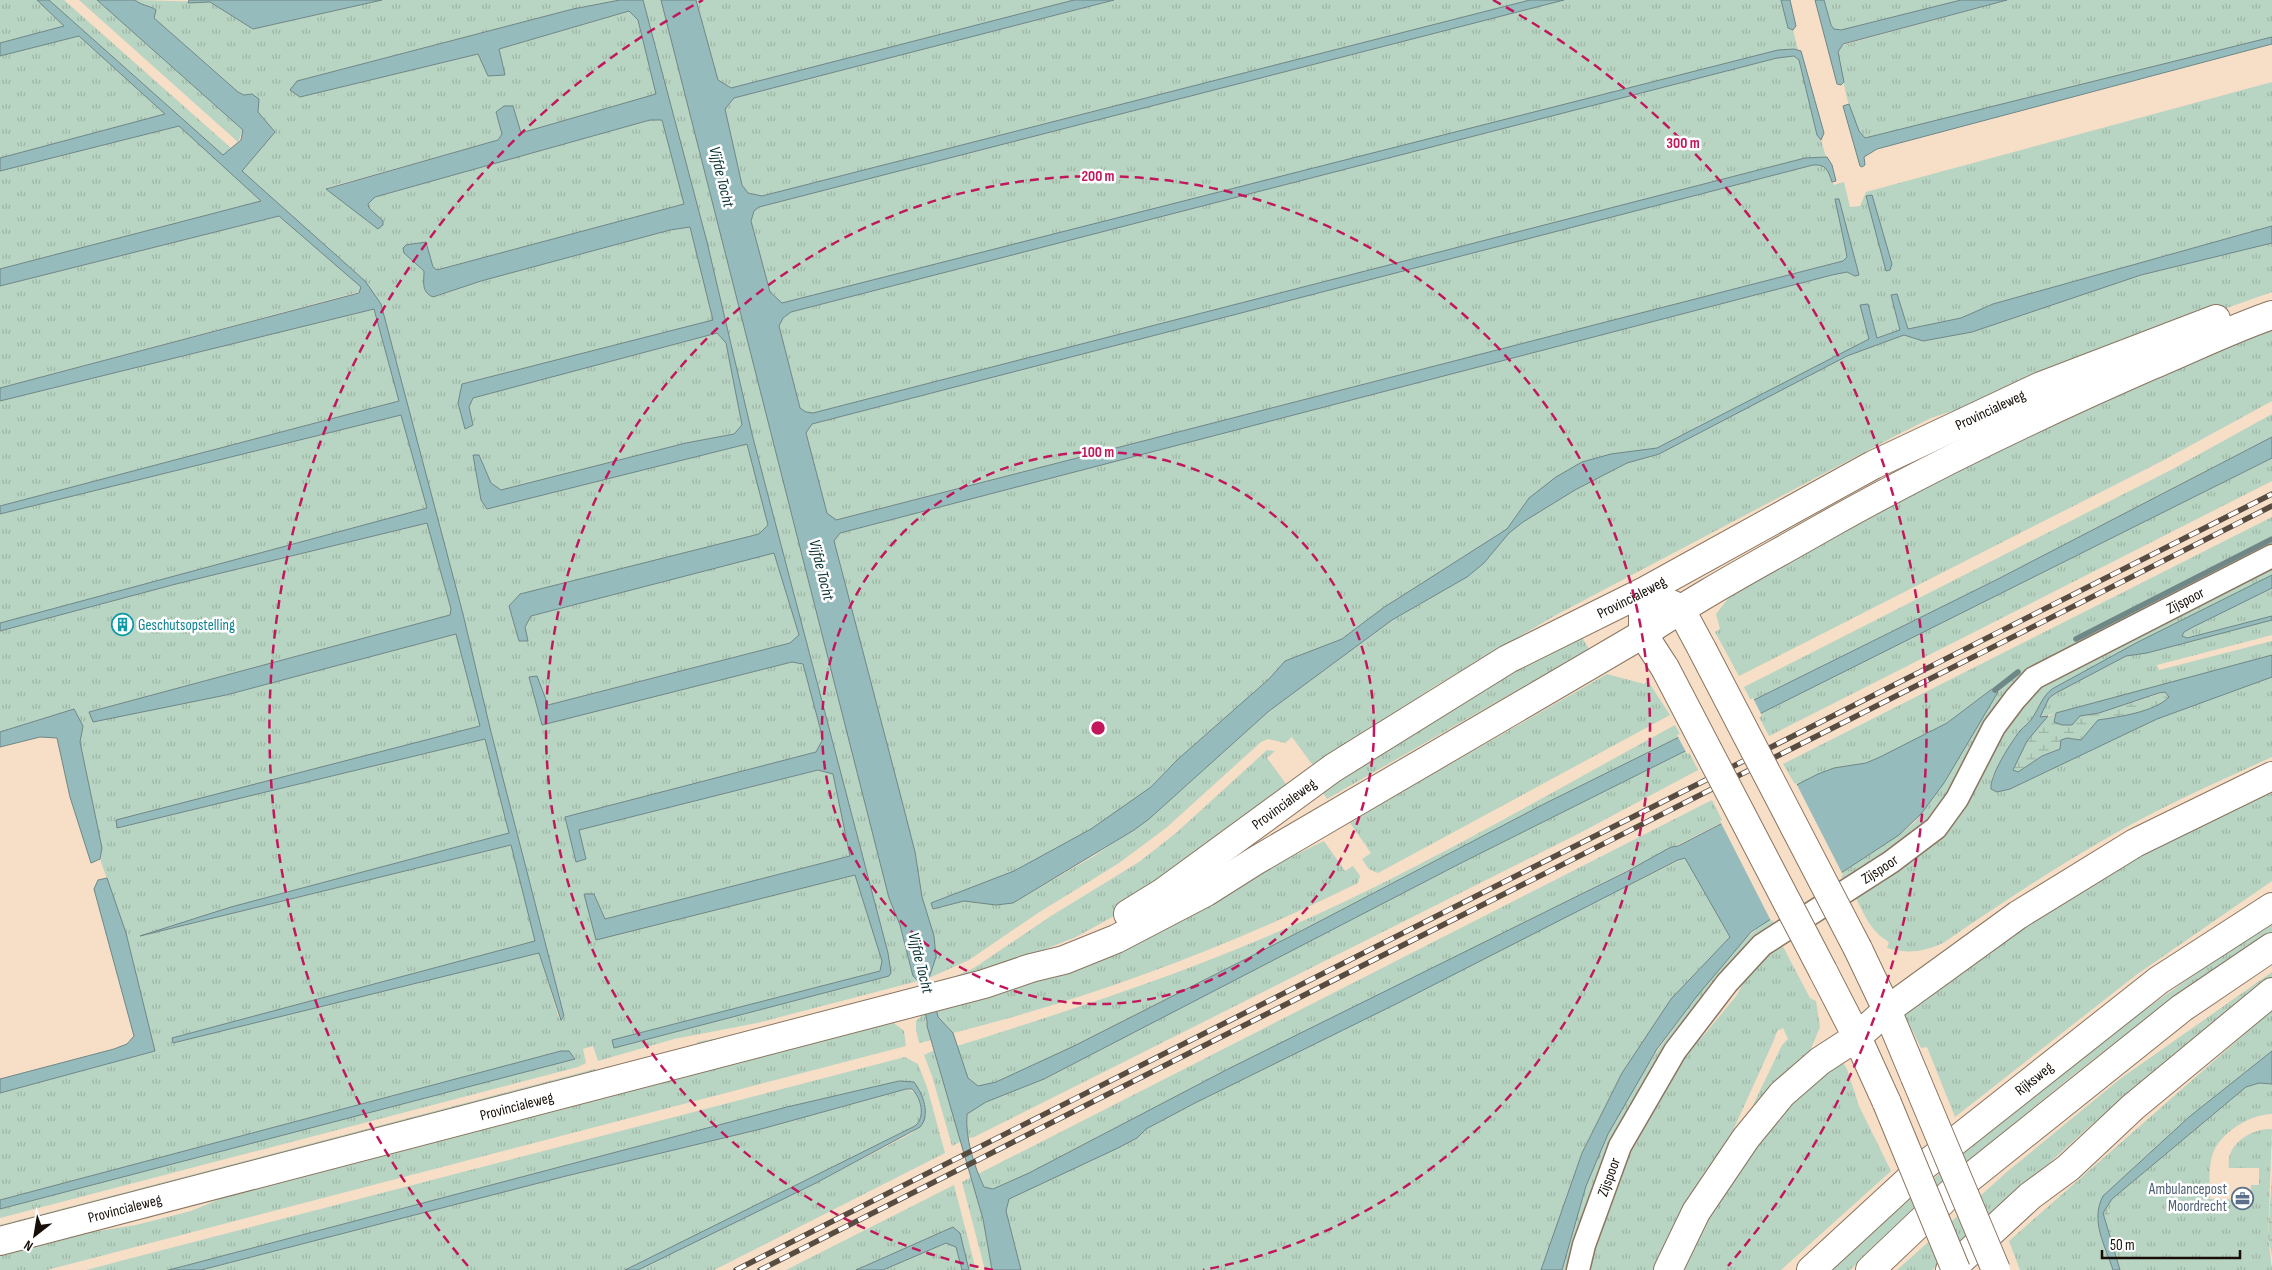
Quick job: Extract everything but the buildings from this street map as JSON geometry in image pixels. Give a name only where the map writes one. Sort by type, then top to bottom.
[{"type":"main road","name":"Provincialeweg","points":[[1031,968],[1111,924],[1162,893],[1332,768],[1508,659],[1644,592],[1873,465],[2032,390],[2135,348],[2272,299]]},
{"type":"main road","name":"Provincialeweg","points":[[0,1242],[929,999],[1064,960],[1116,939],[1206,892],[1255,861],[1643,634],[1680,608],[1943,462],[2103,386],[2272,314]]},
{"type":"main road","points":[[1956,1270],[1858,1037],[1665,668],[1643,634],[1644,592],[1680,608],[1858,950],[1887,1010],[1996,1270]]},
{"type":"main road","points":[[1668,1270],[1696,1212],[1746,1138],[1782,1094],[1820,1061],[1858,1037],[1887,1010],[1956,958],[2026,910],[2135,844],[2272,776]]},
{"type":"main road","name":"Rijksweg","points":[[1811,1270],[1925,1165],[2143,992],[2272,907]]},
{"type":"main road","points":[[1870,1270],[1952,1192],[2059,1106],[2182,1008],[2272,947]]},
{"type":"main road","points":[[1950,1270],[2030,1196],[2068,1168],[2133,1108],[2272,992]]},
{"type":"street","name":"Zijspoor","points":[[1578,1270],[1584,1244],[1625,1137],[1675,1052],[1727,983],[1762,945],[1891,862],[1936,828],[1957,799],[1994,727],[2034,678],[2272,556]]},
{"type":"green space","points":[[0,0],[37,0],[65,26],[0,43]]},
{"type":"green space","points":[[49,0],[64,0],[231,148],[223,155]]},
{"type":"green space","points":[[79,0],[97,0],[243,130],[238,142]]},
{"type":"green space","points":[[135,0],[210,2],[253,29],[382,0],[620,0],[573,9],[297,81],[300,97],[478,54],[505,75],[499,49],[629,11],[638,19],[657,94],[521,133],[513,106],[496,113],[502,134],[498,140],[326,188],[383,221],[369,208],[369,201],[375,197],[650,120],[662,120],[684,204],[437,270],[433,267],[426,242],[404,253],[424,271],[424,289],[438,296],[481,281],[670,230],[690,227],[713,320],[462,384],[458,403],[465,429],[473,425],[469,407],[473,398],[717,333],[726,343],[742,425],[734,434],[686,443],[501,490],[491,483],[480,456],[473,455],[481,500],[487,509],[747,444],[768,525],[759,534],[520,594],[509,606],[519,641],[528,641],[525,627],[531,616],[774,552],[799,636],[790,643],[547,705],[537,676],[529,677],[542,724],[792,662],[803,664],[823,740],[816,752],[565,817],[576,862],[586,859],[579,830],[818,770],[833,774],[850,856],[605,919],[595,894],[596,940],[855,875],[882,961],[880,971],[612,1040],[614,1048],[889,976],[888,953],[753,438],[707,242],[643,0],[661,0],[889,898],[900,925],[913,976],[918,981],[757,1023],[674,1039],[598,1061],[593,1046],[583,1049],[586,1063],[578,1067],[0,1218],[0,1209],[575,1058],[569,1051],[561,1051],[0,1200],[0,1093],[155,1051],[126,933],[100,859],[102,848],[80,742],[83,726],[74,709],[0,732],[0,631],[176,584],[427,523],[451,609],[450,615],[89,712],[226,695],[456,634],[481,726],[116,820],[118,828],[485,739],[509,833],[231,907],[141,936],[512,845],[536,941],[172,1038],[173,1043],[539,953],[559,1018],[564,1016],[409,413],[365,281],[241,171],[275,132],[258,112],[252,94],[244,95],[238,92],[154,18],[151,7],[142,6]]},
{"type":"green space","points":[[696,0],[1074,0],[731,88],[718,80]]},
{"type":"green space","points":[[1114,0],[1530,0],[762,196],[748,193],[742,185],[725,109],[734,98]]},
{"type":"green space","points":[[1564,0],[1781,0],[1788,27],[1793,30],[1798,50],[1778,50],[808,298],[782,303],[770,292],[751,221],[754,211],[759,207]]},
{"type":"green space","points":[[1824,0],[1961,0],[1841,30],[1834,29],[1831,25]]},
{"type":"green space","points":[[2007,0],[2272,0],[2272,37],[1865,138],[1854,120],[1847,98],[1838,52],[1843,45]]},
{"type":"green space","points":[[79,36],[166,114],[0,158],[0,56]]},
{"type":"green space","points":[[1794,56],[1799,60],[1817,135],[1821,140],[1826,157],[1805,158],[813,413],[806,412],[800,408],[779,326],[783,318],[791,312],[1777,58]]},
{"type":"green space","points":[[2272,82],[2272,226],[1993,304],[1961,318],[1908,329],[1897,294],[1891,296],[1900,330],[1877,338],[1868,304],[1861,305],[1869,339],[1657,448],[1611,454],[1582,462],[1529,498],[1507,529],[1383,608],[1342,639],[1285,661],[1269,679],[1177,760],[1151,787],[1091,830],[1014,871],[931,903],[933,909],[964,901],[1013,903],[1094,856],[1149,819],[1269,711],[1392,620],[1466,577],[1484,563],[1509,533],[1523,522],[1575,490],[1627,463],[1659,454],[1847,356],[1904,335],[1923,341],[2141,275],[2272,243],[2272,292],[2139,339],[2012,391],[1931,418],[1556,615],[1435,686],[1314,767],[1292,737],[1285,743],[1268,739],[1261,742],[1166,828],[1119,863],[1038,913],[969,960],[929,978],[936,957],[922,897],[915,852],[834,541],[840,533],[1832,275],[1847,272],[1855,276],[1859,275],[1839,199],[1835,199],[1847,257],[1843,261],[835,520],[827,513],[806,433],[812,424],[1813,165],[1826,168],[1834,185],[1844,182],[1850,207],[1860,206],[1866,192]],"holes":[[[1872,195],[1892,264],[1890,270],[1887,271],[1866,197]]]},
{"type":"green space","points":[[179,126],[262,201],[0,269],[0,171]]},
{"type":"green space","points":[[279,216],[361,287],[359,292],[0,388],[0,286]]},
{"type":"green space","points":[[374,309],[399,401],[0,506],[0,401]]},
{"type":"green space","points":[[2272,320],[2272,401],[2162,461],[1739,676],[1715,632],[1720,629],[1716,614],[1744,578],[1925,480]]},
{"type":"green space","points":[[2272,414],[2272,437],[1998,579],[1751,701],[1744,687],[2169,471]]},
{"type":"green space","points":[[401,415],[427,508],[0,623],[0,514]]},
{"type":"green space","points":[[2272,458],[2272,481],[1769,736],[1758,715]]},
{"type":"green space","points":[[2272,517],[2272,549],[2028,674],[1937,812],[1923,828],[1844,881],[1840,874],[1899,835],[1915,822],[1944,783],[1997,692],[1992,689],[1947,723],[1866,763],[1834,768],[1796,786],[1783,764]]},
{"type":"green space","points":[[2272,563],[2272,575],[2136,643],[2052,689],[2030,722],[2022,729],[1992,777],[1991,789],[1997,792],[2010,789],[2157,719],[2272,677],[2272,757],[2133,823],[2049,873],[1943,943],[1915,951],[1887,948],[1889,942],[1882,938],[1872,927],[1854,894],[1947,831],[1972,796],[1981,765],[2010,718],[2046,682]]},
{"type":"green space","points":[[2272,588],[2272,616],[2186,638],[2182,636],[2184,632],[2193,627]]},
{"type":"green space","points":[[2272,620],[2272,635],[2157,665],[2159,670],[2272,641],[2272,655],[2123,697],[2039,717],[2049,698],[2056,693],[2126,656],[2147,653]]},
{"type":"green space","points":[[1580,634],[1589,649],[1327,799],[1322,791],[1444,711]]},
{"type":"green space","points":[[1607,674],[1644,684],[1648,681],[1670,715],[1378,873],[1369,869],[1362,859],[1371,853],[1350,823]]},
{"type":"green space","points":[[2165,692],[2170,697],[2163,702],[2136,713],[2098,720],[2081,740],[2067,738],[2060,746],[2060,749],[2042,756],[2018,772],[2013,770],[2029,737],[2041,722],[2048,717],[2056,713],[2054,718],[2099,713]]},
{"type":"green space","points":[[1675,725],[1681,736],[1544,804],[1303,930],[1074,1046],[996,1082],[978,1086],[968,1078],[957,1046],[1094,1002],[1184,970],[1318,914],[1409,870]]},
{"type":"green space","points":[[1267,750],[1275,751],[1267,758],[1289,788],[1116,915],[1076,937],[1002,966],[732,1040],[697,1044],[697,1042],[746,1033],[947,980],[974,968],[1051,916],[1139,862],[1176,833]]},
{"type":"green space","points":[[1688,750],[1698,770],[1578,834],[969,1138],[966,1127],[967,1114],[986,1102],[1044,1079],[1463,862]]},
{"type":"green space","points":[[2272,793],[2272,881],[2136,975],[1955,1117],[1927,1047],[1921,1048],[1903,1012],[1983,952],[2061,902],[2130,862],[2200,826]]},
{"type":"green space","points":[[1712,800],[1723,822],[1406,982],[1230,1068],[1029,1173],[993,1189],[984,1187],[978,1174]]},
{"type":"green space","points":[[1324,841],[1345,871],[1353,866],[1360,876],[1358,883],[1260,929],[1159,969],[1057,1004],[953,1033],[938,1017],[936,1009],[1211,896]]},
{"type":"green space","points":[[1684,858],[1688,860],[1730,937],[1671,999],[1622,1073],[1582,1153],[1541,1270],[1021,1270],[1006,1211],[1009,1199],[1137,1138],[1146,1129],[1195,1103]]},
{"type":"green space","points":[[1771,918],[1776,927],[1707,997],[1571,1270],[1562,1270],[1578,1210],[1590,1176],[1610,1130],[1635,1086],[1662,1044],[1719,968],[1748,936]]},
{"type":"green space","points":[[2272,919],[2272,932],[2169,1003],[2074,1074],[1976,1156],[1850,1270],[1830,1270],[1974,1143],[2103,1040]]},
{"type":"green space","points":[[1780,941],[1810,998],[1816,1001],[1820,1027],[1810,1051],[1752,1107],[1782,1045],[1788,1039],[1783,1028],[1777,1031],[1730,1137],[1705,1172],[1680,1215],[1654,1270],[1586,1270],[1629,1142],[1677,1060],[1704,1035],[1737,995],[1751,969]]},
{"type":"green space","points":[[2272,972],[2272,982],[2157,1079],[2091,1125],[1932,1270],[1897,1270],[2008,1171],[2120,1079]]},
{"type":"green space","points":[[2272,1010],[2272,1051],[2189,1117],[2103,1196],[2099,1205],[2098,1224],[2113,1270],[2020,1270],[2009,1241]]},
{"type":"green space","points":[[926,1012],[927,1026],[932,1040],[919,1043],[916,1021]]},
{"type":"green space","points":[[886,1022],[894,1023],[904,1031],[906,1046],[47,1270],[0,1270],[0,1253],[67,1236],[136,1225],[191,1211],[237,1192]]},
{"type":"green space","points":[[935,1050],[962,1141],[952,1146],[924,1055]]},
{"type":"green space","points":[[905,1057],[918,1064],[927,1087],[945,1153],[714,1270],[638,1270],[816,1183],[910,1134],[921,1125],[925,1115],[924,1103],[919,1090],[899,1081],[787,1107],[169,1270],[86,1270]]},
{"type":"green space","points":[[1842,1061],[1847,1069],[1859,1106],[1891,1171],[1781,1270],[1679,1270],[1732,1172],[1789,1102]]},
{"type":"green space","points":[[595,1069],[596,1071],[0,1231],[0,1225]]},
{"type":"green space","points":[[2259,1083],[2272,1084],[2272,1114],[2254,1117],[2245,1121],[2228,1133],[2215,1148],[2211,1161],[2210,1199],[2251,1200],[2251,1185],[2259,1185],[2259,1168],[2229,1168],[2231,1152],[2235,1145],[2248,1135],[2264,1129],[2272,1129],[2268,1236],[2272,1270],[2127,1270],[2107,1205],[2246,1087]]},
{"type":"green space","points":[[906,1089],[914,1092],[919,1100],[921,1114],[915,1126],[625,1270],[201,1270],[566,1176],[765,1128]]},
{"type":"green space","points":[[2272,1175],[2272,1256],[2268,1236]]},
{"type":"green space","points":[[971,1177],[983,1219],[992,1270],[985,1270],[962,1182]]},
{"type":"green space","points":[[954,1185],[976,1270],[969,1270],[960,1234],[953,1227],[856,1270],[786,1270]]},
{"type":"green space","points":[[2107,1205],[2127,1270],[2120,1270],[2103,1213]]},
{"type":"green space","points":[[946,1243],[956,1247],[962,1270],[883,1270]]},
{"type":"water","points":[[37,0],[49,0],[223,155],[241,140],[243,130],[97,0],[135,0],[153,8],[156,10],[154,18],[238,92],[244,95],[252,94],[259,99],[258,112],[275,132],[242,171],[365,281],[381,304],[463,614],[490,728],[564,1016],[561,1020],[539,953],[173,1043],[172,1038],[535,941],[511,845],[140,936],[231,907],[509,833],[485,739],[117,828],[116,820],[480,726],[456,634],[226,695],[93,722],[89,712],[450,615],[451,609],[427,523],[176,584],[0,631],[0,623],[427,508],[401,415],[0,514],[0,506],[399,401],[374,309],[0,401],[0,388],[359,293],[361,287],[279,216],[0,286],[0,269],[261,201],[179,126],[0,171],[0,158],[165,114],[79,36],[0,56],[0,43],[64,26]]},
{"type":"water","points":[[189,0],[382,0],[253,29],[210,2],[188,3]]},
{"type":"water","points":[[620,0],[643,0],[707,242],[753,438],[888,953],[891,973],[889,976],[614,1048],[612,1040],[880,971],[882,961],[855,875],[596,940],[584,894],[594,894],[605,919],[850,856],[833,774],[818,770],[579,830],[586,859],[576,862],[565,817],[816,752],[823,739],[803,664],[792,662],[542,725],[529,677],[537,676],[548,705],[790,643],[799,635],[774,553],[531,616],[525,627],[528,641],[519,641],[509,606],[520,594],[759,534],[768,525],[747,444],[487,509],[481,500],[473,455],[479,455],[491,483],[501,490],[686,443],[734,434],[742,425],[726,343],[717,333],[473,398],[469,407],[473,425],[465,429],[458,403],[462,384],[713,320],[690,227],[670,230],[481,281],[433,297],[425,289],[424,271],[404,253],[403,248],[406,245],[426,242],[433,267],[437,270],[684,204],[662,120],[650,120],[375,197],[368,204],[369,208],[383,221],[383,225],[378,229],[326,189],[498,140],[502,134],[496,112],[504,106],[513,106],[521,133],[656,94],[638,20],[629,11],[499,49],[505,75],[488,76],[478,54],[300,97],[290,90],[297,81],[573,9]]},
{"type":"water","name":"Vijfde Tocht","points":[[661,0],[696,0],[718,80],[731,88],[1074,0],[1114,0],[734,98],[725,109],[742,185],[748,193],[762,196],[1530,0],[1564,0],[759,207],[754,211],[751,221],[770,292],[782,303],[1778,50],[1794,49],[1801,51],[1824,133],[1821,140],[1817,135],[1799,60],[1794,56],[1777,58],[791,312],[783,318],[779,326],[800,408],[806,412],[813,413],[1805,158],[1827,157],[1832,165],[1836,181],[1832,182],[1828,171],[1824,167],[1813,165],[812,424],[806,433],[827,513],[836,520],[1843,261],[1847,257],[1835,199],[1839,199],[1859,275],[1855,276],[1847,272],[1832,275],[840,533],[834,541],[915,852],[922,897],[934,936],[936,957],[929,978],[938,1017],[953,1033],[968,1078],[978,1086],[996,1082],[1074,1046],[1303,930],[1544,804],[1998,579],[2272,437],[2272,458],[1463,862],[1044,1079],[986,1102],[967,1114],[967,1133],[977,1170],[984,1187],[993,1189],[1029,1173],[1230,1068],[1626,872],[1671,847],[1678,846],[1818,774],[1834,768],[1866,763],[1880,757],[1947,723],[1992,689],[1998,692],[1944,783],[1921,814],[1899,835],[1751,932],[1697,996],[1657,1049],[1608,1134],[1586,1186],[1562,1270],[1541,1270],[1582,1153],[1622,1073],[1671,999],[1730,937],[1685,858],[1195,1103],[1146,1129],[1137,1138],[1118,1148],[1009,1199],[1006,1211],[1021,1270],[992,1270],[983,1219],[927,1026],[918,981],[913,976],[900,925],[889,898]]},
{"type":"water","points":[[1781,0],[1790,0],[1796,26],[1793,30],[1788,28]]},
{"type":"water","points":[[1815,0],[1824,0],[1831,25],[1834,29],[1841,30],[1961,0],[2007,0],[1843,44],[1838,52],[1844,82],[1841,85],[1837,84]]},
{"type":"water","points":[[2272,37],[2272,44],[1877,149],[1864,157],[1865,165],[1862,167],[1860,166],[1843,106],[1849,104],[1859,131],[1865,138]]},
{"type":"water","points":[[1872,195],[1892,264],[1890,270],[1886,271],[1866,196]]},
{"type":"water","points":[[2272,226],[2272,243],[2141,275],[1972,332],[1923,341],[1904,335],[1847,356],[1659,454],[1627,463],[1575,490],[1523,522],[1509,533],[1484,563],[1467,577],[1392,620],[1269,711],[1149,819],[1134,830],[1013,903],[996,905],[964,901],[933,909],[931,903],[1014,871],[1091,829],[1151,787],[1177,760],[1269,679],[1285,661],[1342,639],[1383,608],[1507,529],[1529,498],[1556,477],[1582,462],[1611,454],[1657,448],[1869,339],[1860,305],[1868,304],[1877,338],[1900,330],[1891,295],[1897,294],[1908,329],[1961,318],[1993,304]]},
{"type":"water","points":[[2272,575],[2272,588],[2193,627],[2184,632],[2182,636],[2187,638],[2272,616],[2272,620],[2147,653],[2126,656],[2056,693],[2049,698],[2040,717],[2048,716],[2027,741],[2013,770],[2018,772],[2042,756],[2060,749],[2061,740],[2067,738],[2081,740],[2098,720],[2146,710],[2169,697],[2165,692],[2159,693],[2099,713],[2080,716],[2072,725],[2062,725],[2054,722],[2056,713],[2272,655],[2272,677],[2157,719],[2010,789],[1997,792],[1991,789],[1993,776],[2006,751],[2020,731],[2032,719],[2043,698],[2052,689],[2136,643]]},
{"type":"water","points":[[74,709],[83,726],[80,742],[102,848],[100,859],[91,863],[70,797],[57,738],[40,737],[0,747],[0,732]]},
{"type":"water","points":[[107,878],[126,933],[155,1051],[0,1093],[0,1079],[114,1049],[127,1044],[134,1036],[94,889],[98,880]]},
{"type":"water","points":[[561,1051],[569,1051],[575,1059],[0,1209],[0,1200]]},
{"type":"water","points":[[2272,1051],[2272,1084],[2259,1083],[2246,1087],[2112,1199],[2103,1213],[2120,1270],[2113,1270],[2098,1224],[2099,1205],[2103,1196],[2189,1117]]},
{"type":"water","points":[[899,1081],[914,1082],[923,1098],[925,1117],[920,1127],[816,1183],[638,1270],[625,1270],[915,1126],[921,1113],[918,1097],[912,1089],[906,1089],[765,1128],[566,1176],[201,1270],[169,1270],[787,1107]]},
{"type":"water","points":[[953,1227],[960,1233],[969,1270],[962,1270],[956,1247],[946,1243],[883,1270],[856,1270]]},
{"type":"pier","points":[[1753,698],[1762,716],[1687,754],[1677,735]]},
{"type":"pier","points":[[1796,783],[1843,875],[1771,921],[1720,821]]},
{"type":"waterway","points":[[2076,639],[2272,539]]},
{"type":"waterway","points":[[1995,690],[2018,672]]},
{"type":"railway","points":[[736,1270],[2272,494]]},
{"type":"railway","points":[[760,1270],[2272,506]]},
{"type":"place","name":"Geschutsopstelling","points":[[122,625]]},
{"type":"place","name":"Ambulancepost Moordrecht","points":[[2243,1198]]}]
